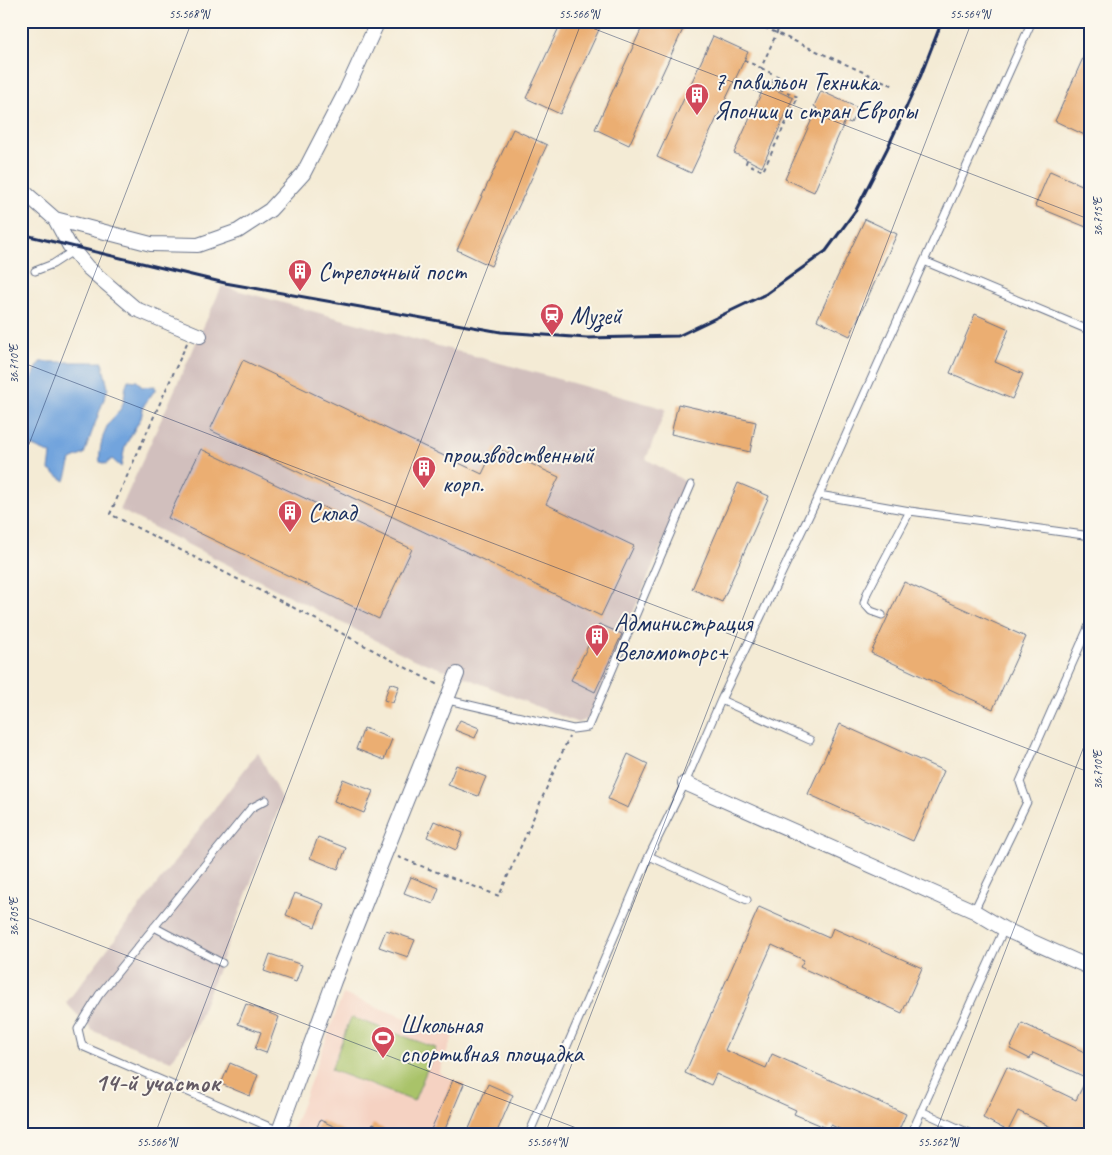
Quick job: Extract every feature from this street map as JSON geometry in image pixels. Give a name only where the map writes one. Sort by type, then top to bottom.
[{"type":"street","points":[[55,219],[151,244],[198,245],[238,231],[270,210],[303,174],[346,91],[378,21]]},
{"type":"street","points":[[21,189],[55,219],[74,251],[87,268],[136,309],[195,334]]},
{"type":"street","points":[[278,1132],[334,982],[450,696],[457,674]]},
{"type":"street","points":[[685,783],[974,911],[1004,929],[1091,968]]},
{"type":"lane","points":[[529,1134],[649,856],[819,495],[1032,21]]},
{"type":"lane","points":[[35,271],[53,264],[74,251]]},
{"type":"lane","points":[[924,261],[1091,331]]},
{"type":"lane","points":[[450,696],[573,729],[588,727],[691,485]]},
{"type":"lane","points":[[819,495],[910,511],[1091,536]]},
{"type":"lane","points":[[882,615],[871,611],[864,603],[910,511]]},
{"type":"lane","points":[[974,911],[1027,802],[1020,782],[1091,621]]},
{"type":"lane","points":[[721,700],[810,740]]},
{"type":"lane","points":[[266,800],[251,808],[99,995],[78,1029],[82,1046],[278,1132]]},
{"type":"lane","points":[[649,856],[747,900]]},
{"type":"lane","points":[[154,927],[222,963]]},
{"type":"lane","points":[[911,1134],[1004,929]]},
{"type":"lane","points":[[921,1111],[972,1134]]},
{"type":"path","points":[[750,21],[894,86]]},
{"type":"path","points":[[761,68],[782,21]]},
{"type":"path","points":[[744,60],[777,76],[771,85],[798,97],[763,171],[746,163],[747,160]]},
{"type":"path","points":[[195,334],[183,354],[128,470],[110,514],[302,612],[450,696]]},
{"type":"path","points":[[386,852],[499,896],[573,729]]},
{"type":"shaded area","points":[[222,286],[666,409],[646,459],[688,483],[588,719],[578,723],[457,674],[413,659],[120,510]]},
{"type":"shaded area","points":[[258,752],[282,800],[197,1024],[171,1061],[93,1031],[66,1003]]},
{"type":"shaded area","points":[[343,994],[453,1036],[439,1073],[464,1085],[443,1134],[291,1134]]},
{"type":"green space","name":"Школьная спортивная площадка","points":[[351,1017],[436,1048],[414,1101],[331,1070]]},
{"type":"water","points":[[40,362],[102,362],[108,388],[84,454],[71,460],[65,481],[49,470],[51,454],[21,441],[21,399]]},
{"type":"water","points":[[128,380],[137,381],[142,387],[155,386],[155,390],[144,405],[141,418],[125,446],[121,467],[112,459],[106,464],[100,462],[100,452],[106,428],[123,403]]},
{"type":"building","points":[[562,21],[603,21],[560,114],[526,98]]},
{"type":"building","points":[[645,21],[678,21],[685,25],[629,145],[595,129]]},
{"type":"building","name":"7 павильон Техника Японии и стран Европы","points":[[713,36],[748,52],[691,173],[657,157]]},
{"type":"building","points":[[1091,40],[1091,138],[1055,121]]},
{"type":"building","points":[[765,85],[793,98],[762,167],[734,153]]},
{"type":"building","points":[[821,91],[858,108],[851,123],[845,121],[814,192],[785,179],[817,108],[814,106]]},
{"type":"building","points":[[513,129],[547,145],[491,266],[457,250]]},
{"type":"building","points":[[1050,171],[1091,189],[1091,229],[1035,206]]},
{"type":"building","points":[[865,219],[897,234],[850,336],[817,320]]},
{"type":"building","points":[[975,314],[1009,329],[995,362],[1023,374],[1012,399],[950,373]]},
{"type":"building","name":"производственный корп.","points":[[243,360],[482,474],[495,447],[559,477],[546,504],[634,546],[601,616],[210,430]]},
{"type":"building","points":[[678,404],[756,422],[750,452],[671,434]]},
{"type":"building","name":"Склад","points":[[201,449],[412,549],[379,619],[168,518]]},
{"type":"building","points":[[738,483],[769,496],[722,602],[692,589]]},
{"type":"building","points":[[904,582],[1026,637],[993,709],[871,653]]},
{"type":"building","name":"Администрация Веломоторс+","points":[[599,624],[622,634],[595,692],[571,680]]},
{"type":"building","points":[[390,683],[399,686],[393,703],[384,700]]},
{"type":"building","points":[[460,720],[479,728],[475,738],[455,730]]},
{"type":"building","points":[[840,724],[944,771],[913,841],[808,794]]},
{"type":"building","points":[[364,728],[392,739],[384,760],[356,749]]},
{"type":"building","points":[[628,754],[648,764],[628,808],[608,799]]},
{"type":"building","points":[[456,765],[486,777],[478,796],[448,785]]},
{"type":"building","points":[[343,779],[373,791],[364,813],[334,801]]},
{"type":"building","points":[[434,821],[463,833],[456,850],[427,837]]},
{"type":"building","points":[[318,837],[346,848],[338,869],[310,858]]},
{"type":"building","points":[[411,877],[439,888],[433,904],[404,893]]},
{"type":"building","points":[[295,893],[324,904],[315,927],[286,915]]},
{"type":"building","points":[[759,907],[829,938],[833,928],[922,968],[902,1013],[800,967],[804,960],[772,945],[725,1050],[766,1068],[772,1054],[906,1114],[897,1134],[850,1134],[831,1125],[829,1129],[794,1114],[796,1110],[716,1074],[711,1085],[685,1073]]},
{"type":"building","points":[[386,930],[415,940],[408,957],[379,947]]},
{"type":"building","points":[[270,954],[302,965],[296,982],[264,971]]},
{"type":"building","points":[[246,1004],[279,1017],[266,1053],[255,1049],[261,1032],[238,1024]]},
{"type":"building","points":[[1022,1023],[1091,1055],[1091,1118],[1083,1134],[1053,1134],[1055,1129],[1018,1111],[1008,1131],[983,1118],[1007,1067],[1076,1100],[1087,1078],[1033,1053],[1030,1059],[1010,1049]]},
{"type":"building","points":[[230,1063],[258,1075],[250,1096],[221,1084]]},
{"type":"building","points":[[453,1080],[464,1084],[443,1134],[429,1134]]},
{"type":"building","points":[[488,1084],[513,1095],[496,1134],[475,1134],[468,1131]]},
{"type":"building","points":[[320,1120],[351,1134],[314,1134]]},
{"type":"building","points":[[373,1124],[395,1134],[368,1134]]},
{"type":"railway","points":[[21,234],[225,283],[501,332],[587,338],[678,336],[766,294],[826,251],[856,210],[887,149],[921,75],[942,21]]},
{"type":"place","name":"7 павильон Техника Японии и стран Европы","points":[[697,116]]},
{"type":"place","name":"Стрелочный пост","points":[[300,292]]},
{"type":"place","name":"Музей","points":[[552,336]]},
{"type":"place","name":"производственный корп.","points":[[424,489]]},
{"type":"place","name":"Склад","points":[[290,533]]},
{"type":"place","name":"Администрация Веломоторс+","points":[[597,657]]},
{"type":"place","name":"Школьная спортивная площадка","points":[[383,1059]]},
{"type":"district","name":"14-й участок","points":[[157,1082]]}]
